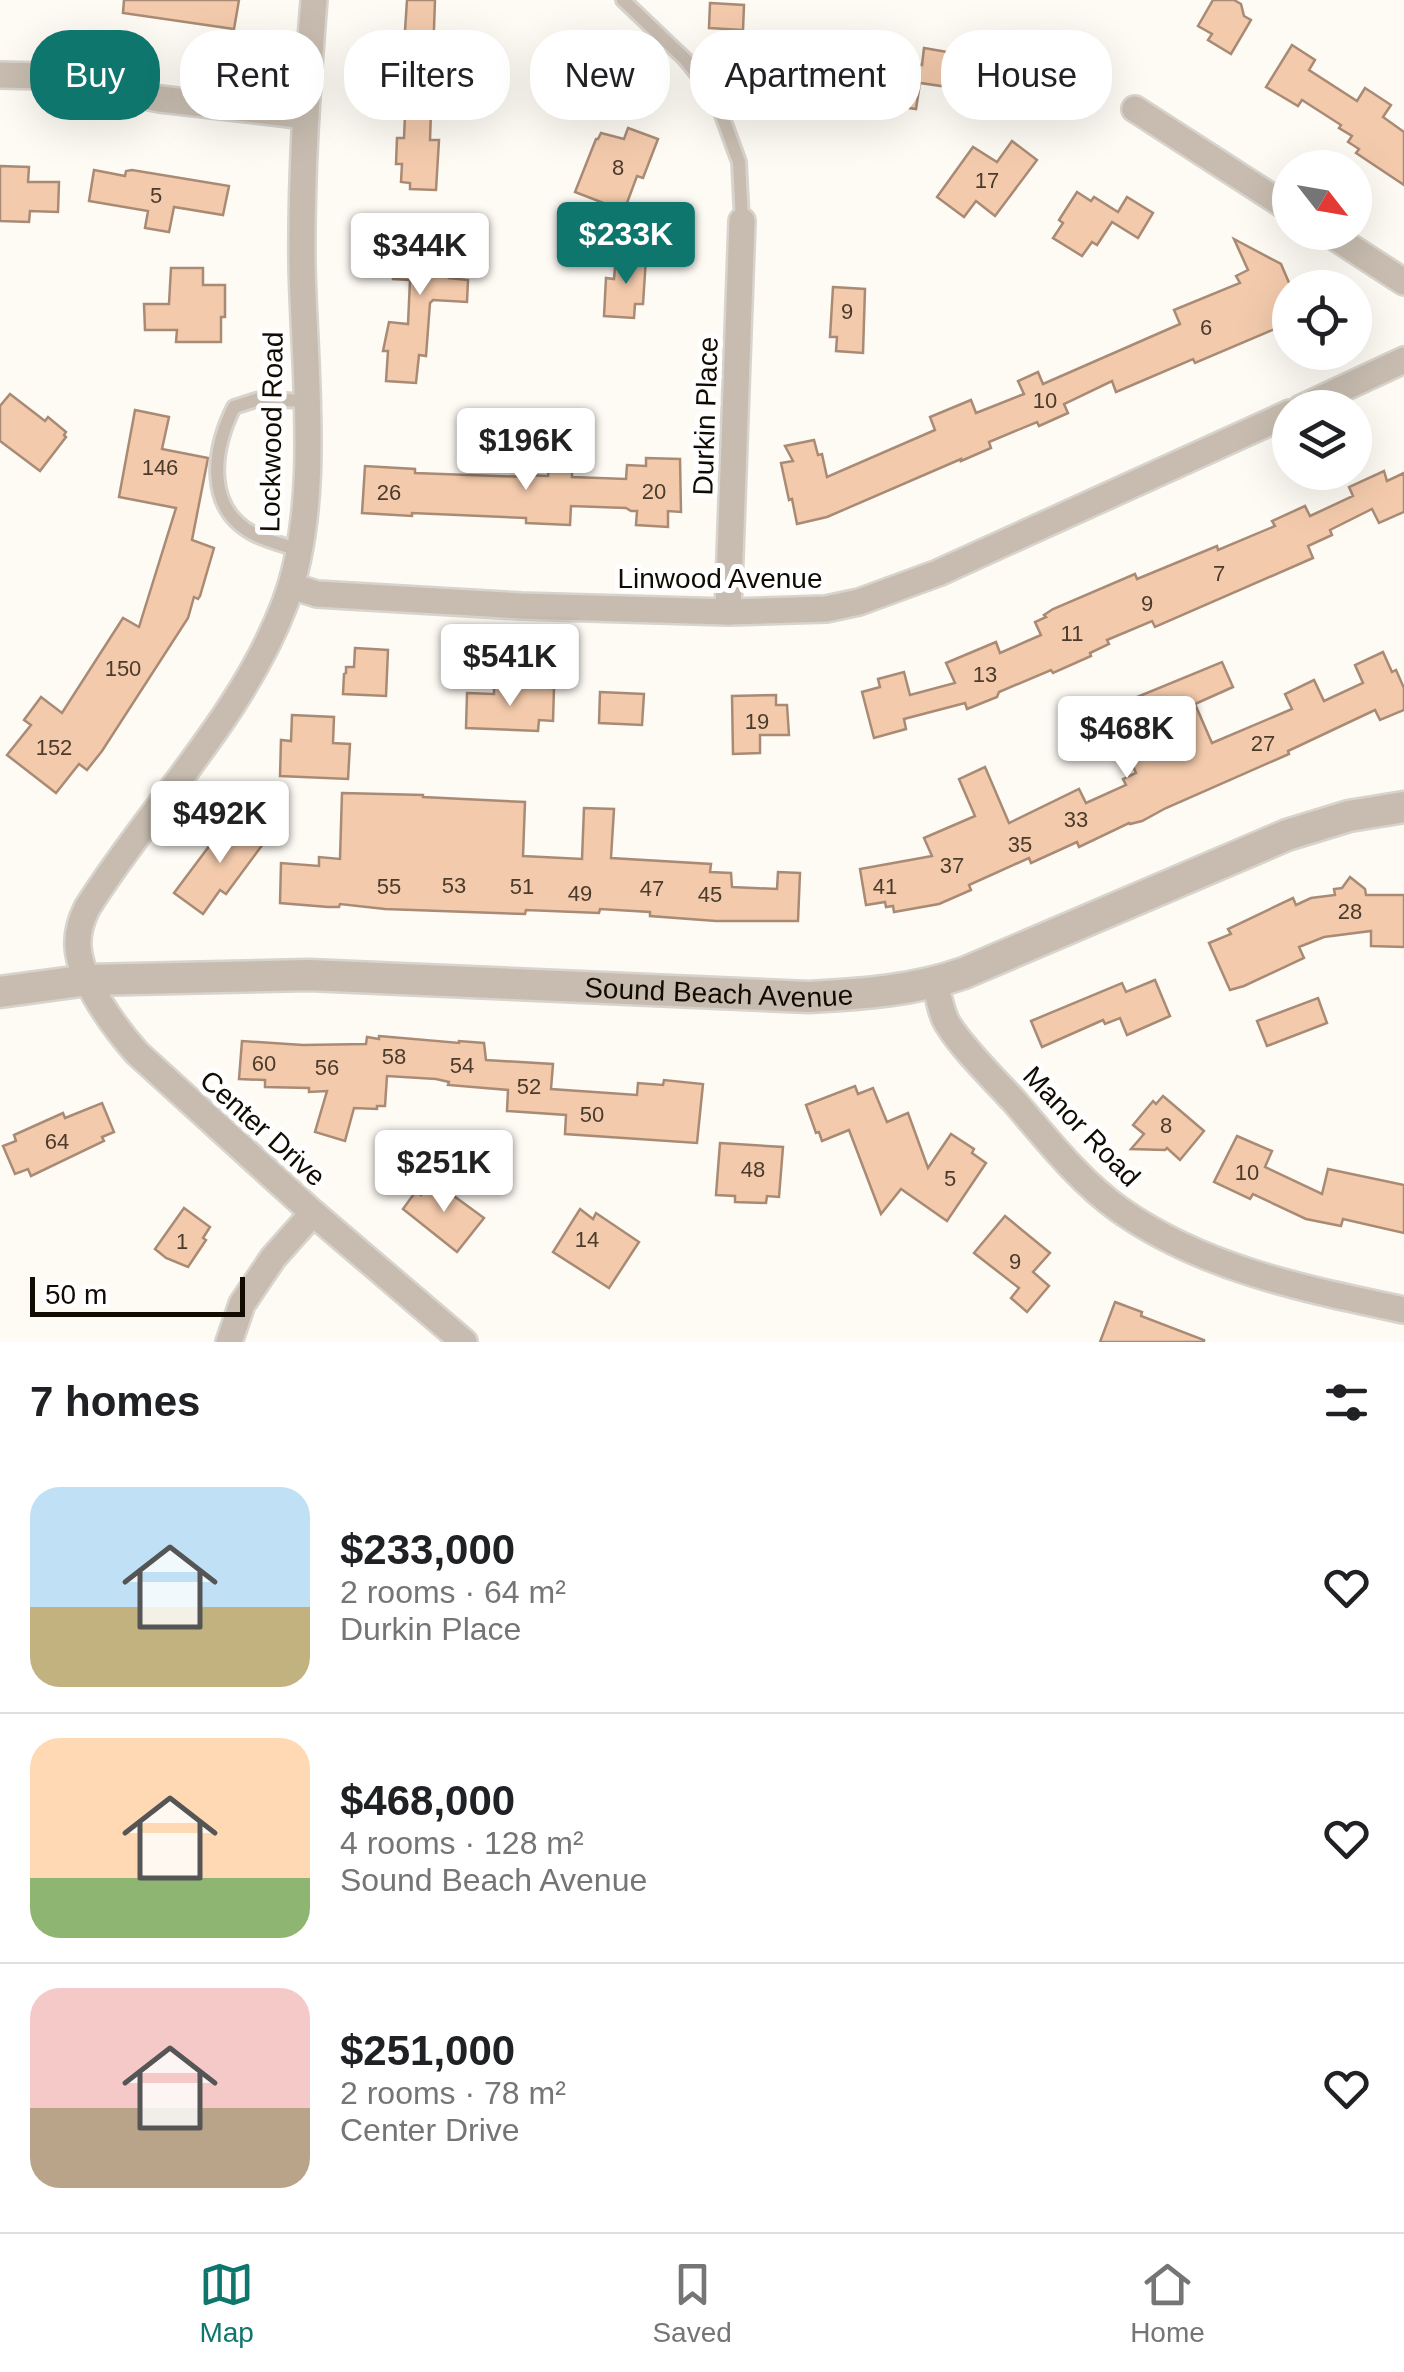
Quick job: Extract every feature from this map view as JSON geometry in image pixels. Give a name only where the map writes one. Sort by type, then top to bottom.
[{"type":"street","name":"Lockwood Road","points":[[312,30],[314,0]]},
{"type":"street","points":[[0,75],[42,76],[180,101]]},
{"type":"street","points":[[1134,110],[1272,198]]},
{"type":"street","name":"Lockwood Road","points":[[88,980],[78,952],[80,925],[87,908],[230,706],[266,644],[291,586],[306,497],[302,203],[306,120]]},
{"type":"street","name":"Durkin Place","points":[[728,612],[742,221]]},
{"type":"street","points":[[1355,250],[1404,282]]},
{"type":"street","points":[[1340,390],[1404,360]]},
{"type":"street","name":"Linwood Avenue","points":[[291,586],[318,594],[520,606],[728,612],[826,609],[859,602],[938,572],[1272,421]]},
{"type":"street","name":"Sound Beach Avenue","points":[[0,992],[88,980],[309,975],[809,997],[888,992],[935,983],[1286,836],[1349,816],[1404,807]]},
{"type":"street","name":"Center Drive","points":[[88,980],[112,1025],[137,1053],[313,1213],[464,1342]]},
{"type":"street","name":"Manor Road","points":[[935,983],[947,1024],[1049,1142],[1117,1208],[1158,1234],[1235,1268],[1296,1288],[1404,1310]]},
{"type":"street","points":[[229,1342],[242,1304],[273,1258],[313,1213]]},
{"type":"lane","points":[[623,0],[684,58],[716,96],[738,162],[742,221]]},
{"type":"lane","points":[[299,550],[253,534],[231,517],[222,504],[218,482],[225,426],[234,407],[258,400],[306,401]]},
{"type":"building","points":[[124,0],[239,0],[234,29],[123,13]]},
{"type":"building","points":[[407,0],[435,0],[434,30],[405,30]]},
{"type":"building","points":[[1213,0],[1234,0],[1251,20],[1231,54],[1208,40],[1212,34],[1198,26]]},
{"type":"building","points":[[710,3],[744,5],[743,30],[709,28]]},
{"type":"building","points":[[1292,45],[1315,60],[1309,70],[1357,101],[1365,88],[1391,105],[1383,117],[1404,132],[1404,185],[1372,164],[1372,150],[1358,150],[1348,142],[1352,136],[1339,128],[1341,125],[1302,100],[1298,106],[1266,87]]},
{"type":"building","points":[[924,48],[941,51],[941,86],[921,83]]},
{"type":"building","points":[[405,120],[431,120],[430,140],[439,140],[436,190],[410,189],[410,183],[401,182],[402,164],[396,164],[397,138],[404,138]]},
{"type":"building","points":[[628,128],[658,139],[643,178],[637,176],[624,211],[575,192],[596,139],[601,133],[624,139]]},
{"type":"building","points":[[1012,141],[1037,160],[995,216],[976,201],[964,217],[937,197],[973,147],[997,162]]},
{"type":"building","points":[[0,166],[29,167],[28,182],[59,182],[58,212],[30,211],[29,222],[0,221]]},
{"type":"building","points":[[94,170],[125,176],[126,171],[132,170],[229,186],[223,215],[174,207],[169,232],[145,228],[148,211],[89,201]]},
{"type":"building","points":[[1077,192],[1118,212],[1127,197],[1153,213],[1138,238],[1112,222],[1097,245],[1092,242],[1082,256],[1053,238],[1063,223],[1059,220]]},
{"type":"building","points":[[423,225],[449,226],[449,278],[468,280],[467,302],[433,300],[426,356],[419,355],[416,383],[386,381],[388,351],[383,351],[389,322],[408,324],[410,280],[393,279],[395,237],[422,238]]},
{"type":"building","points":[[1234,239],[1281,264],[1284,270],[1272,270],[1272,330],[1116,392],[1112,381],[1064,404],[1068,413],[989,442],[991,448],[827,517],[797,524],[781,463],[793,461],[785,446],[814,440],[827,477],[935,430],[930,417],[971,400],[976,413],[1024,394],[1018,381],[1038,372],[1043,384],[1180,324],[1174,310],[1240,283],[1236,276],[1248,270]]},
{"type":"building","points":[[616,255],[646,258],[643,304],[635,304],[634,318],[604,316],[606,278],[614,279]]},
{"type":"building","points":[[171,268],[203,268],[203,285],[225,285],[221,342],[176,342],[177,330],[145,330],[144,304],[169,304]]},
{"type":"building","points":[[833,287],[865,289],[863,353],[836,351],[837,337],[830,337]]},
{"type":"building","points":[[10,394],[66,432],[40,471],[0,441],[0,406]]},
{"type":"building","points":[[135,410],[169,417],[162,449],[208,458],[192,540],[214,548],[200,596],[194,597],[188,618],[102,751],[87,770],[79,764],[56,793],[7,755],[31,725],[24,720],[41,697],[62,713],[123,618],[139,627],[176,508],[119,497]]},
{"type":"building","points":[[646,458],[680,459],[681,512],[668,511],[668,527],[636,525],[637,511],[626,508],[571,506],[570,525],[526,523],[526,518],[362,513],[365,466],[415,469],[415,473],[527,477],[548,476],[549,464],[572,465],[572,477],[626,479],[627,465],[646,466]]},
{"type":"building","points":[[1384,471],[1387,481],[1404,473],[1404,512],[1379,523],[1372,509],[1308,546],[1313,558],[1155,627],[1152,621],[1107,640],[1109,644],[1090,653],[1091,656],[999,692],[997,697],[967,709],[965,703],[904,719],[906,729],[874,738],[862,692],[880,687],[878,679],[904,672],[910,695],[955,683],[946,663],[996,642],[1000,653],[1041,635],[1035,622],[1053,609],[1135,574],[1137,579],[1217,546],[1218,550],[1275,526],[1272,521],[1305,506],[1310,516],[1353,496],[1350,490],[1372,490],[1372,476]]},
{"type":"building","points":[[355,648],[388,650],[386,696],[343,694],[344,674],[346,667],[354,667]]},
{"type":"building","points":[[1383,652],[1404,688],[1404,710],[1380,720],[1375,710],[1142,821],[1129,823],[1079,847],[1077,842],[1031,863],[1029,858],[969,885],[971,890],[939,904],[894,912],[893,906],[886,907],[885,902],[866,905],[860,869],[932,856],[924,838],[975,816],[959,779],[985,767],[1009,823],[1079,789],[1086,803],[1126,785],[1123,779],[1136,773],[1108,709],[1222,662],[1233,687],[1195,704],[1212,743],[1292,709],[1285,694],[1314,680],[1324,701],[1363,683],[1355,665]]},
{"type":"building","points":[[494,686],[554,688],[553,721],[539,720],[538,731],[466,728],[467,693],[494,694]]},
{"type":"building","points":[[600,692],[644,694],[642,725],[599,723]]},
{"type":"building","points":[[776,695],[776,705],[787,705],[789,735],[760,735],[760,753],[733,754],[732,696]]},
{"type":"building","points":[[292,715],[334,717],[333,743],[350,744],[348,779],[280,776],[281,740],[291,741]]},
{"type":"building","points":[[342,793],[525,802],[523,856],[582,859],[584,808],[614,809],[611,858],[711,864],[710,872],[731,873],[732,887],[777,889],[778,872],[800,873],[798,921],[716,921],[600,909],[599,913],[526,910],[525,914],[280,903],[281,863],[319,866],[319,857],[340,859]]},
{"type":"building","points":[[237,818],[266,840],[226,894],[220,890],[203,914],[174,893],[222,829],[226,833]]},
{"type":"building","points":[[1350,877],[1365,889],[1366,895],[1404,895],[1404,947],[1371,946],[1371,931],[1324,937],[1299,947],[1304,958],[1230,990],[1209,943],[1231,934],[1228,929],[1293,898],[1296,905],[1311,898],[1335,895],[1334,889],[1342,888]]},
{"type":"building","points":[[1155,980],[1170,1016],[1127,1035],[1120,1018],[1105,1024],[1103,1020],[1042,1047],[1031,1021],[1122,983],[1126,992]]},
{"type":"building","points":[[1318,998],[1327,1023],[1267,1046],[1257,1021]]},
{"type":"building","points":[[367,1037],[484,1043],[486,1060],[553,1064],[551,1089],[637,1095],[638,1083],[663,1085],[664,1080],[703,1084],[697,1143],[565,1134],[566,1115],[507,1111],[508,1090],[387,1076],[385,1106],[354,1108],[345,1141],[315,1132],[327,1091],[265,1087],[265,1080],[239,1079],[242,1041],[366,1044]]},
{"type":"building","points":[[855,1086],[858,1094],[873,1088],[887,1122],[908,1113],[928,1168],[951,1134],[974,1149],[972,1153],[986,1163],[947,1221],[901,1189],[881,1214],[849,1130],[822,1141],[816,1133],[806,1105]]},
{"type":"building","points":[[1163,1096],[1204,1131],[1180,1160],[1167,1148],[1131,1149],[1144,1134],[1133,1125],[1153,1101],[1156,1104]]},
{"type":"building","points":[[102,1103],[114,1132],[102,1137],[104,1141],[31,1176],[28,1169],[15,1174],[3,1146],[16,1141],[14,1135],[63,1113],[65,1118]]},
{"type":"building","points":[[1237,1136],[1272,1151],[1265,1167],[1322,1194],[1328,1169],[1404,1185],[1404,1233],[1343,1219],[1341,1226],[1306,1219],[1253,1194],[1250,1199],[1214,1182]]},
{"type":"building","points":[[720,1143],[783,1147],[779,1197],[767,1196],[766,1203],[735,1202],[735,1196],[716,1195]]},
{"type":"building","points":[[432,1180],[484,1218],[457,1252],[403,1209],[416,1191],[421,1195]]},
{"type":"building","points":[[184,1208],[210,1227],[188,1267],[155,1249]]},
{"type":"building","points":[[580,1209],[593,1219],[596,1213],[639,1242],[609,1288],[553,1252]]},
{"type":"building","points":[[1005,1216],[1050,1253],[1033,1272],[1049,1286],[1027,1312],[1011,1298],[1019,1288],[974,1253]]},
{"type":"building","points":[[1115,1302],[1142,1312],[1141,1316],[1204,1342],[1100,1342]]}]
